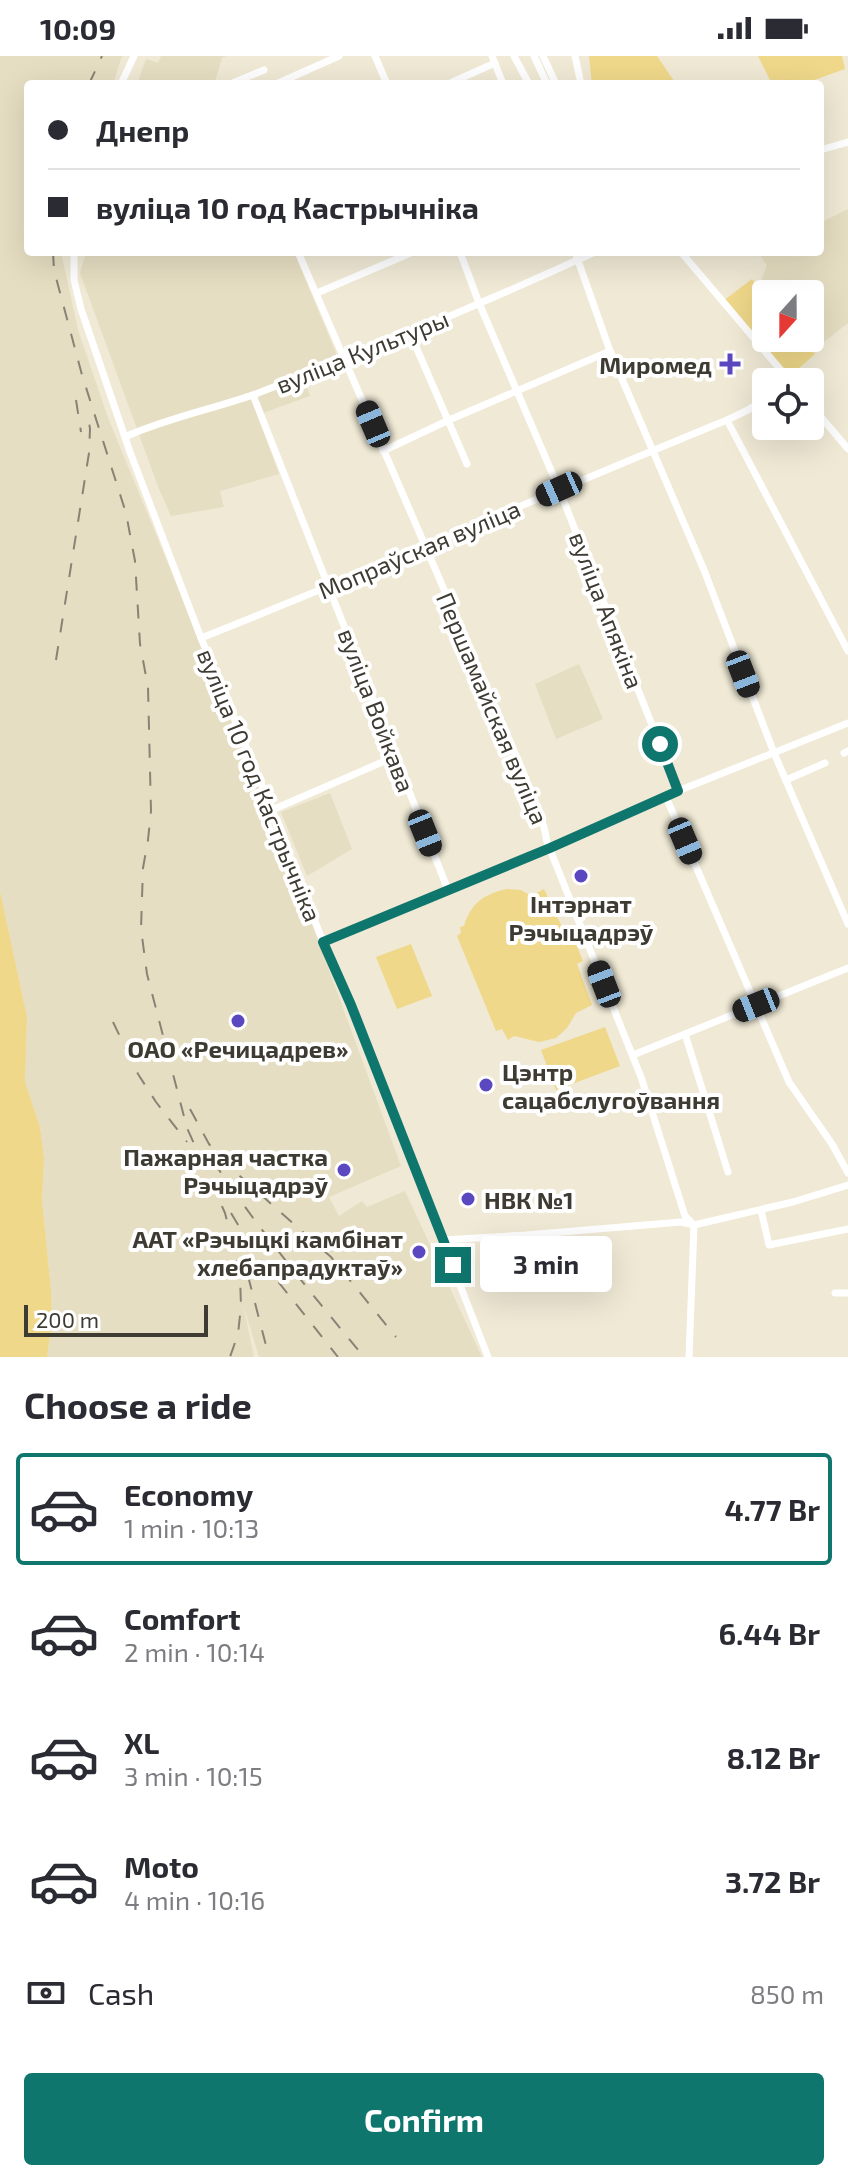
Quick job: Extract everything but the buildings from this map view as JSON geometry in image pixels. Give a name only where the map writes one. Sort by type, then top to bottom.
[{"type":"street","points":[[123,80],[134,56]]},
{"type":"street","points":[[285,80],[339,56]]},
{"type":"street","points":[[375,56],[385,80]]},
{"type":"street","points":[[514,56],[527,80]]},
{"type":"street","points":[[534,56],[545,80]]},
{"type":"street","points":[[543,56],[554,80]]},
{"type":"street","points":[[575,56],[580,80]]},
{"type":"street","points":[[456,80],[493,60],[501,80]]},
{"type":"street","points":[[240,80],[264,70]]},
{"type":"street","points":[[824,149],[848,142]]},
{"type":"street","name":"вуліца 10 год Кастрычніка","points":[[74,256],[74,280],[81,309],[125,437],[201,638],[351,1005],[488,1357]]},
{"type":"street","name":"Першамайская вуліца","points":[[300,256],[523,772],[633,1055],[685,1216],[694,1225],[689,1357]]},
{"type":"street","points":[[317,293],[404,256]]},
{"type":"street","name":"вуліца Апякіна","points":[[461,256],[559,489],[678,791]]},
{"type":"street","points":[[576,256],[610,351],[704,570],[774,753],[848,924]]},
{"type":"street","name":"вуліца Культуры","points":[[125,437],[253,395],[345,360],[479,303],[576,256]]},
{"type":"street","points":[[684,256],[778,368]]},
{"type":"street","points":[[410,333],[467,464]]},
{"type":"street","points":[[383,451],[610,351]]},
{"type":"street","name":"вуліца Войкава","points":[[253,395],[448,890]]},
{"type":"street","name":"Мопраўская вуліца","points":[[201,638],[426,547],[752,407]]},
{"type":"street","points":[[727,420],[848,651]]},
{"type":"street","points":[[824,421],[848,449]]},
{"type":"street","points":[[323,942],[678,791],[848,723]]},
{"type":"street","points":[[272,810],[394,757]]},
{"type":"street","points":[[786,780],[825,763]]},
{"type":"street","points":[[666,797],[789,1082],[848,1173]]},
{"type":"street","points":[[633,1055],[848,968]]},
{"type":"street","points":[[685,1034],[728,1172]]},
{"type":"street","points":[[443,1240],[681,1222],[694,1225],[848,1185]]},
{"type":"street","points":[[761,1210],[769,1245],[848,1229]]},
{"type":"street","points":[[835,1293],[848,1293]]},
{"type":"shaded area","points":[[0,56],[122,56],[114,80],[24,80],[24,256],[62,256],[78,330],[108,418],[275,823],[401,1166],[329,1197],[339,1216],[362,1201],[367,1207],[405,1191],[482,1357],[259,1357],[243,1304],[254,1357],[47,1357],[52,1323],[42,1200],[44,1159],[40,1127],[25,1082],[27,1017],[0,891]]},
{"type":"shaded area","points":[[161,56],[226,56],[222,58],[215,80],[138,80],[146,59],[158,63]]},
{"type":"shaded area","points":[[589,56],[657,56],[673,80],[592,80]]},
{"type":"shaded area","points":[[758,56],[842,56],[845,69],[814,80],[770,80]]},
{"type":"shaded area","points":[[848,209],[848,323],[824,342],[824,280],[761,280],[767,265],[760,256],[824,256],[824,221]]},
{"type":"shaded area","points":[[85,256],[296,256],[338,358],[303,374],[310,396],[257,415],[279,474],[220,491],[224,507],[171,516],[80,273]]},
{"type":"shaded area","points":[[752,279],[752,334],[723,301]]},
{"type":"shaded area","points":[[767,352],[815,354],[799,368],[781,368]]},
{"type":"shaded area","points":[[579,664],[603,719],[556,739],[535,684]]},
{"type":"shaded area","points":[[330,793],[352,849],[307,876],[281,812]]},
{"type":"shaded area","points":[[507,889],[521,890],[531,896],[544,889],[562,927],[568,925],[583,961],[577,964],[592,1005],[576,1013],[556,1038],[539,1042],[514,1036],[508,1040],[502,1029],[496,1031],[457,936],[470,911],[480,901]]},
{"type":"shaded area","points":[[0,891],[27,1017],[25,1082],[40,1127],[44,1159],[42,1200],[52,1323],[47,1357],[0,1357]]},
{"type":"shaded area","points":[[411,944],[432,996],[397,1009],[376,957]]},
{"type":"shaded area","points":[[605,1027],[620,1066],[556,1090],[541,1050]]},
{"type":"railway","points":[[91,80],[102,56]]},
{"type":"railway","points":[[53,256],[54,270],[82,375],[126,513],[135,561],[140,644],[148,687],[151,811],[143,868],[141,929],[147,974],[187,1128],[225,1213],[240,1276],[238,1334],[230,1357]]},
{"type":"railway","points":[[76,400],[81,432]]},
{"type":"railway","points":[[56,660],[89,453],[88,415]]},
{"type":"railway","points":[[113,1022],[138,1074],[187,1142]]},
{"type":"railway","points":[[190,1109],[209,1144],[224,1162],[331,1257],[396,1337]]},
{"type":"railway","points":[[213,1161],[267,1236],[364,1357]]},
{"type":"railway","points":[[231,1213],[253,1250],[338,1357]]},
{"type":"railway","points":[[248,1276],[269,1357]]},
{"type":"place","name":"Миромед","points":[[730,364]]},
{"type":"place","name":"Інтэрнат Рэчыцадрэў","points":[[581,876]]},
{"type":"place","name":"ОАО «Речицадрев»","points":[[238,1021]]},
{"type":"place","name":"Цэнтр сацабслугоўвання","points":[[486,1085]]},
{"type":"place","name":"Пажарная частка Рэчыцадрэў","points":[[344,1170]]},
{"type":"place","name":"НВК №1","points":[[468,1199]]},
{"type":"place","name":"ААТ «Рэчыцкі камбінат хлебапрадуктаў»","points":[[419,1252]]},
{"type":"route","points":[[453,1265],[351,1005],[323,942],[678,791],[660,744]]}]
